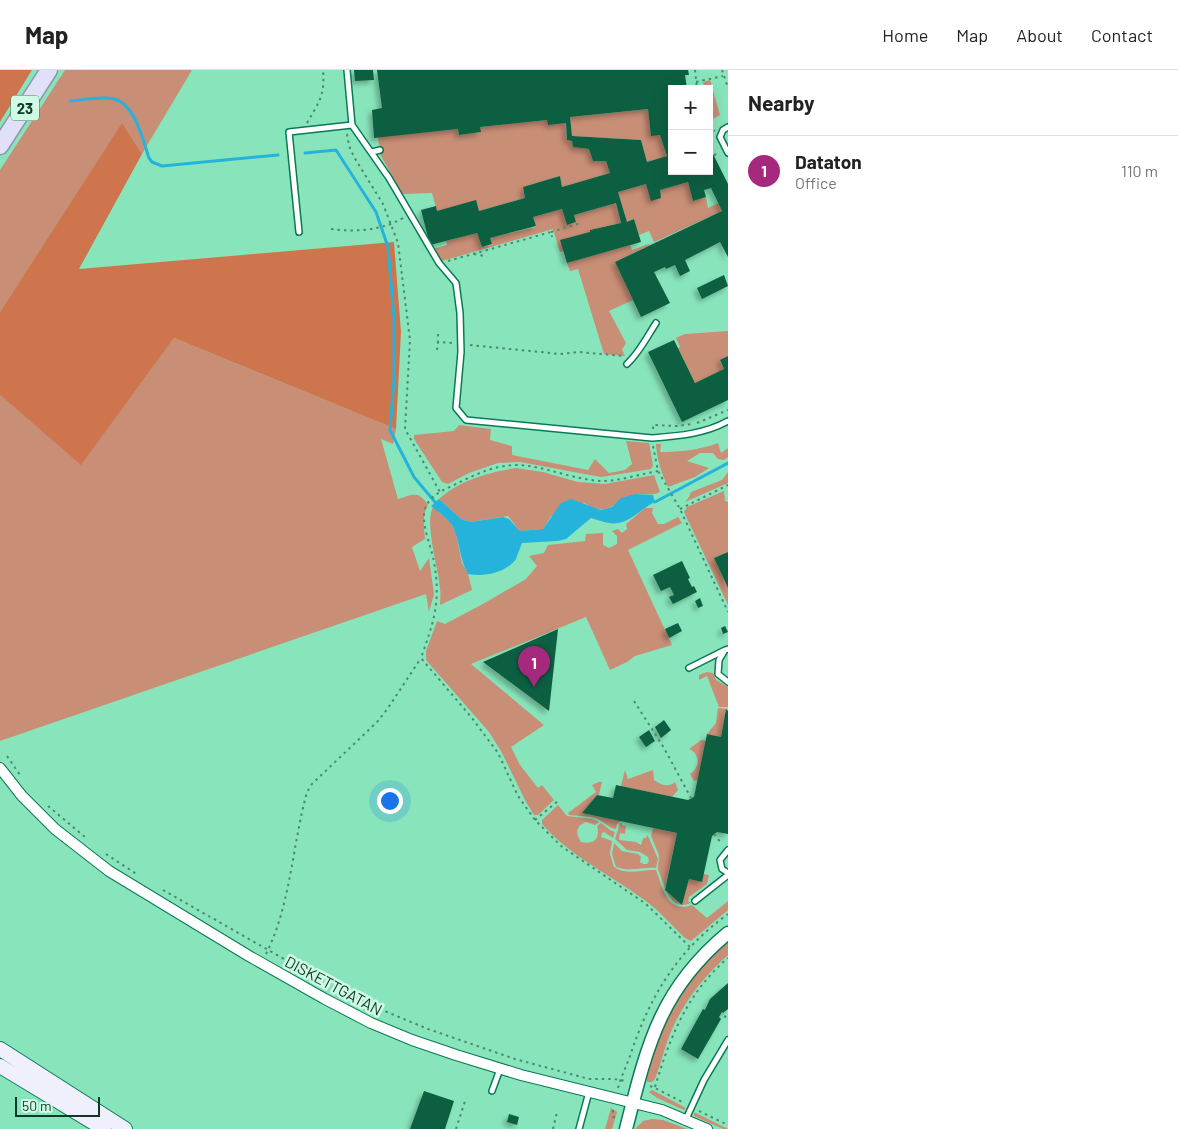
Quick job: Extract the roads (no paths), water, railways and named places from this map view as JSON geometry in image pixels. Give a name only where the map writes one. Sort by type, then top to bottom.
[{"type":"main road","name":"23","points":[[0,146],[49,70]]},
{"type":"main road","points":[[0,1049],[125,1129]]},
{"type":"main road","points":[[0,1066],[104,1129]]},
{"type":"street","name":"DISKETTGATAN","points":[[0,768],[22,796],[55,829],[109,871],[298,985],[371,1023],[421,1043],[500,1069],[662,1110],[706,1129]]},
{"type":"street","points":[[626,1129],[653,1033],[674,992],[701,958],[728,933]]},
{"type":"lane","points":[[347,70],[352,125],[372,152],[439,263],[456,283],[461,344],[456,408],[466,420],[652,438],[678,436],[718,426],[728,421]]},
{"type":"lane","points":[[299,232],[289,132],[352,125]]},
{"type":"lane","points":[[728,127],[723,130],[720,136],[728,153]]},
{"type":"lane","points":[[372,152],[380,150]]},
{"type":"lane","points":[[627,364],[635,357],[656,323]]},
{"type":"lane","points":[[689,668],[726,650]]},
{"type":"lane","points":[[726,650],[719,660],[718,674],[728,682]]},
{"type":"lane","points":[[694,902],[728,874],[722,869],[720,860],[727,850]]},
{"type":"lane","points":[[686,1120],[708,1073],[728,1040]]},
{"type":"lane","points":[[492,1091],[500,1069]]},
{"type":"lane","points":[[579,1129],[589,1092]]},
{"type":"water","points":[[635,494],[653,495],[655,502],[623,522],[611,523],[591,518],[566,539],[522,543],[516,559],[507,568],[481,575],[468,574],[452,525],[431,506],[439,499],[461,519],[471,522],[503,517],[509,519],[520,531],[543,529],[561,503],[571,499],[601,510],[612,507],[621,498]]},
{"type":"waterway","points":[[70,101],[104,98],[121,102],[133,115],[149,158],[152,162],[162,166],[278,155]]},
{"type":"waterway","points":[[305,153],[336,150],[376,212],[388,247],[394,318],[394,379],[390,430],[414,477],[435,502]]},
{"type":"waterway","points":[[655,502],[728,463]]},
{"type":"place","name":"Dataton","points":[[534,687]]}]
